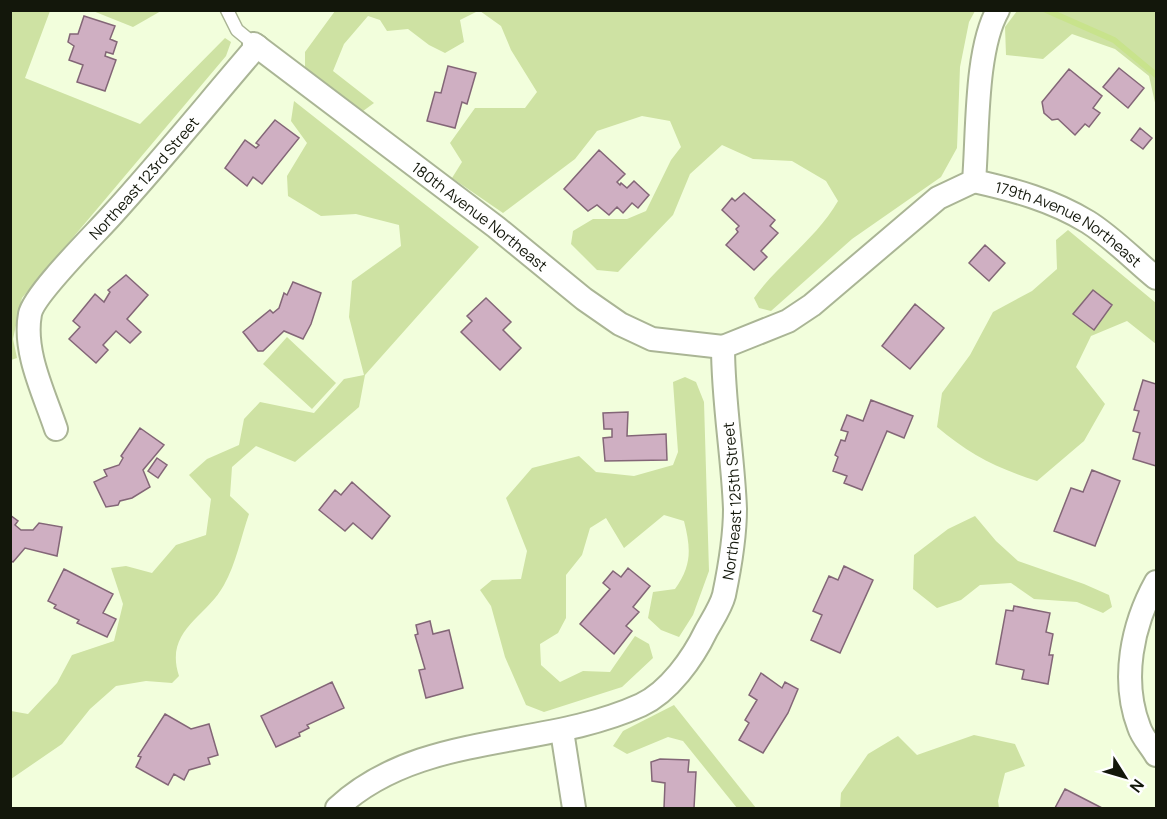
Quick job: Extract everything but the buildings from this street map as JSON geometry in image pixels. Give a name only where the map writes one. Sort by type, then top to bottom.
[{"type":"street","points":[[723,347],[788,321],[812,305],[938,198],[974,181],[984,53],[991,22],[998,10]]},
{"type":"street","name":"Northeast 123rd Street","points":[[56,429],[34,364],[28,332],[31,311],[64,266],[112,215],[255,45]]},
{"type":"street","name":"180th Avenue Northeast","points":[[255,45],[496,227],[584,299],[620,324],[652,339],[723,347]]},
{"type":"street","name":"179th Avenue Northeast","points":[[974,181],[1028,194],[1059,206],[1090,223],[1156,278]]},
{"type":"street","name":"Northeast 125th Street","points":[[337,808],[385,772],[438,755],[500,740],[562,731],[643,704],[670,683],[700,644],[724,597],[735,511],[723,393],[723,347]]},
{"type":"street","points":[[1156,582],[1143,606],[1132,647],[1130,694],[1139,729],[1156,755]]},
{"type":"street","points":[[562,731],[574,808]]},
{"type":"lane","points":[[227,10],[237,30],[255,45]]},
{"type":"green space","points":[[11,10],[50,11],[25,78],[140,124],[225,38],[231,42],[226,56],[22,298],[13,339],[17,358],[11,360]]},
{"type":"green space","points":[[93,11],[161,11],[133,27]]},
{"type":"green space","points":[[335,11],[478,11],[460,20],[464,42],[445,53],[429,45],[408,29],[387,31],[380,20],[368,16],[344,44],[333,71],[374,103],[359,114],[305,71],[305,52]]},
{"type":"green space","points":[[480,11],[975,11],[969,22],[960,67],[957,148],[941,177],[852,239],[771,311],[759,308],[754,298],[819,227],[838,201],[826,181],[792,161],[753,159],[722,145],[690,174],[673,215],[618,272],[597,270],[571,244],[573,231],[593,219],[627,219],[646,211],[671,160],[681,147],[670,121],[642,116],[597,131],[575,159],[503,213],[452,178],[462,162],[450,143],[475,108],[525,108],[537,92],[511,50],[501,26]]},
{"type":"green space","points":[[1017,11],[1156,11],[1156,107],[1149,76],[1115,49],[1072,34],[1043,59],[1006,55],[1005,27]]},
{"type":"green space","points":[[294,101],[479,247],[365,375],[359,407],[295,462],[256,446],[232,467],[230,496],[249,514],[224,585],[189,626],[177,647],[176,660],[179,676],[172,683],[146,681],[116,686],[90,709],[62,744],[11,779],[11,711],[28,714],[57,683],[72,655],[114,641],[123,604],[111,568],[126,566],[152,573],[176,545],[206,535],[211,499],[189,475],[207,459],[239,445],[244,419],[260,402],[314,413],[344,379],[364,375],[349,317],[352,281],[401,246],[399,225],[356,214],[321,216],[288,196],[287,176],[307,143],[291,121]]},
{"type":"green space","points":[[1068,230],[1156,303],[1156,344],[1127,321],[1091,336],[1076,367],[1105,404],[1084,441],[1037,481],[984,459],[960,445],[937,427],[942,393],[970,355],[993,312],[1032,291],[1057,269],[1056,240]]},
{"type":"green space","points":[[287,337],[336,383],[312,409],[263,364]]},
{"type":"green space","points":[[685,377],[696,382],[704,402],[709,571],[693,615],[679,637],[661,630],[648,618],[653,592],[675,589],[685,572],[689,548],[684,521],[664,515],[624,548],[606,518],[590,528],[582,555],[566,575],[566,618],[558,633],[540,644],[541,665],[560,682],[583,671],[610,672],[635,636],[649,644],[653,658],[622,687],[544,712],[526,705],[505,657],[491,606],[480,590],[492,580],[521,579],[527,551],[506,498],[532,468],[579,456],[596,472],[634,476],[673,465],[678,452],[673,382]]},
{"type":"green space","points":[[975,516],[996,541],[1018,561],[1109,595],[1112,607],[1103,613],[1077,602],[1034,599],[1011,583],[980,585],[961,600],[937,608],[913,589],[914,555],[948,529]]},
{"type":"green space","points":[[674,705],[756,808],[737,808],[683,741],[668,737],[627,754],[613,746],[623,731]]},
{"type":"green space","points":[[974,735],[1015,744],[1025,766],[1005,773],[998,801],[999,808],[840,808],[841,793],[868,754],[898,736],[917,755]]},
{"type":"waterway","points":[[1046,10],[1114,40],[1156,75]]}]
